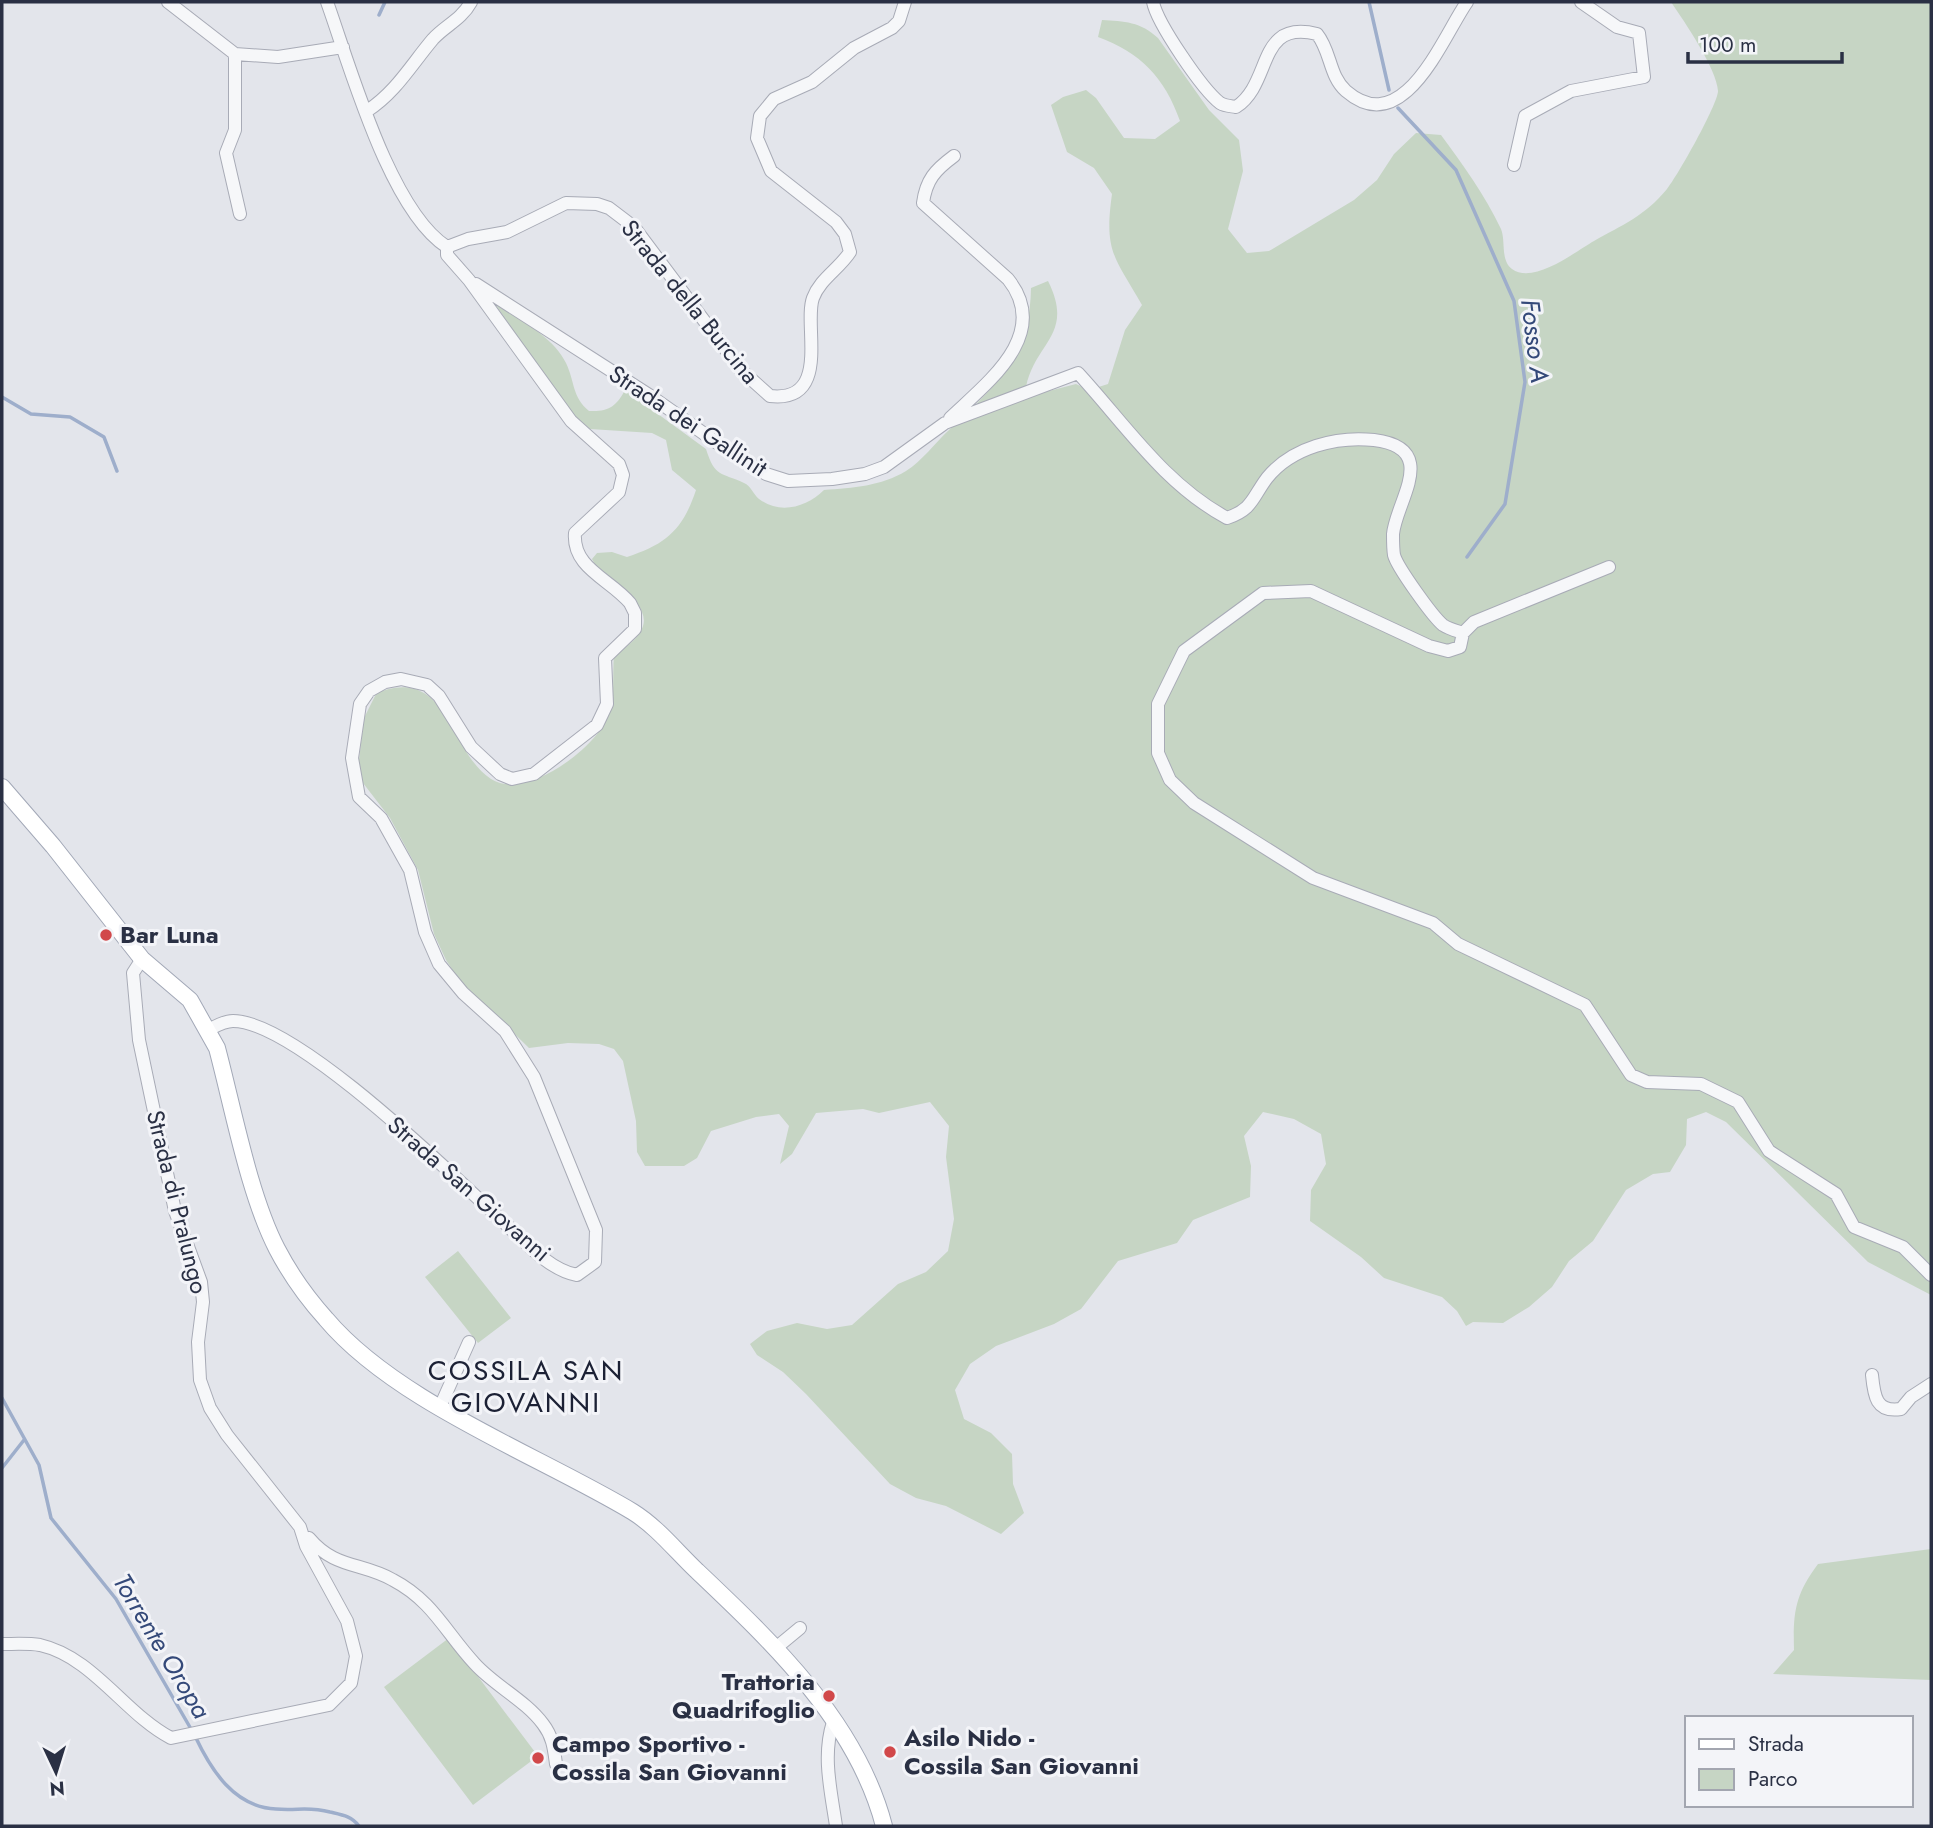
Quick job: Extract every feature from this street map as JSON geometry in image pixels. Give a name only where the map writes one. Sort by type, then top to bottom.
[{"type":"main road","points":[[2,787],[53,846],[142,959],[190,1000],[217,1048],[254,1184],[277,1248],[326,1320],[373,1364],[440,1407],[636,1514],[777,1647],[833,1722],[863,1770],[884,1826]]},
{"type":"street","points":[[168,2],[235,54],[278,57],[343,47]]},
{"type":"street","name":"Strada San Giovanni","points":[[208,1030],[233,1021],[310,1054],[432,1157],[543,1257],[578,1275],[595,1262],[596,1230],[534,1077],[505,1031],[463,993],[439,964],[425,932],[410,870],[381,818],[359,797],[352,774],[354,731],[360,704],[369,691],[384,682],[401,679],[427,685],[439,696],[471,747],[500,774],[512,779],[534,774],[597,725],[607,704],[605,658],[635,629],[635,613],[630,603],[577,557],[575,533],[619,492],[623,475],[619,464],[571,421],[469,280],[447,255],[447,247],[424,228],[404,195],[367,111],[327,2]]},
{"type":"street","points":[[367,111],[394,91],[435,36],[456,22],[471,2]]},
{"type":"street","name":"Strada della Burcina","points":[[447,247],[468,239],[507,232],[566,203],[597,204],[609,208],[634,227],[741,370],[770,396],[793,394],[804,384],[813,349],[811,301],[818,287],[842,264],[849,252],[845,234],[836,222],[771,171],[757,138],[760,116],[774,99],[812,82],[854,48],[892,28],[899,21],[905,2]]},
{"type":"street","points":[[1153,2],[1173,42],[1213,95],[1222,104],[1236,107],[1244,102],[1257,82],[1273,43],[1293,32],[1317,34],[1323,41],[1339,83],[1348,93],[1373,103],[1399,97],[1430,65],[1467,2]]},
{"type":"street","points":[[1514,165],[1525,116],[1571,90],[1644,77],[1639,33],[1617,27],[1581,2]]},
{"type":"street","points":[[235,54],[235,130],[226,153],[240,214]]},
{"type":"street","points":[[945,424],[1011,353],[1025,326],[1024,307],[1018,291],[1009,279],[923,203],[925,184],[938,168],[954,156]]},
{"type":"street","name":"Strada dei Gallinit","points":[[469,280],[649,395],[740,459],[788,481],[832,480],[865,474],[884,467],[945,424],[1078,373],[1145,454],[1213,510],[1227,518],[1243,512],[1269,476],[1316,444],[1357,438],[1385,442],[1399,449],[1409,462],[1412,481],[1393,532],[1395,557],[1433,615],[1445,627],[1463,633]]},
{"type":"street","points":[[1609,567],[1474,622],[1463,633],[1460,647],[1448,651],[1429,646],[1311,591],[1263,593],[1184,651],[1158,704],[1158,753],[1170,780],[1194,803],[1313,878],[1433,923],[1458,944],[1585,1005],[1631,1075],[1647,1082],[1701,1084],[1738,1102],[1769,1151],[1836,1194],[1854,1227],[1903,1247],[1931,1275]]},
{"type":"street","name":"Strada di Pralungo","points":[[2,1644],[40,1646],[68,1656],[153,1729],[171,1738],[222,1730],[329,1705],[351,1684],[356,1656],[347,1621],[306,1546],[300,1527],[228,1435],[210,1408],[200,1380],[198,1342],[203,1301],[201,1282],[175,1211],[139,1040],[133,973],[142,959]]},
{"type":"street","points":[[440,1407],[469,1342]]},
{"type":"street","points":[[1872,1375],[1874,1396],[1878,1404],[1891,1410],[1901,1409],[1911,1397],[1931,1384]]},
{"type":"street","points":[[300,1527],[320,1552],[345,1565],[391,1578],[423,1598],[475,1664],[542,1722],[553,1740],[556,1764]]},
{"type":"street","points":[[777,1647],[800,1628]]},
{"type":"street","points":[[833,1722],[828,1739],[828,1769],[836,1826]]},
{"type":"green space","points":[[1671,2],[1931,2],[1931,1295],[1868,1262],[1726,1122],[1706,1112],[1687,1119],[1686,1145],[1670,1172],[1653,1174],[1626,1190],[1593,1241],[1569,1261],[1552,1287],[1529,1307],[1503,1323],[1473,1322],[1466,1326],[1457,1311],[1442,1297],[1384,1278],[1361,1257],[1310,1221],[1311,1190],[1326,1164],[1321,1134],[1294,1119],[1263,1112],[1244,1136],[1251,1166],[1250,1197],[1193,1220],[1177,1243],[1118,1261],[1081,1309],[1054,1324],[996,1346],[970,1364],[955,1390],[964,1419],[991,1433],[1012,1454],[1013,1484],[1024,1513],[1001,1534],[946,1506],[916,1498],[890,1484],[806,1394],[783,1372],[757,1355],[750,1344],[767,1331],[797,1323],[827,1329],[852,1325],[898,1284],[926,1272],[948,1251],[954,1219],[946,1157],[949,1126],[930,1102],[879,1113],[863,1109],[816,1113],[792,1154],[780,1164],[789,1126],[779,1114],[756,1117],[711,1131],[697,1158],[684,1166],[645,1166],[637,1152],[636,1121],[623,1061],[614,1049],[599,1044],[568,1043],[529,1048],[459,980],[434,934],[418,870],[390,818],[363,783],[358,768],[364,718],[376,694],[388,689],[415,689],[427,695],[444,713],[480,770],[491,779],[505,784],[539,778],[556,769],[588,744],[600,731],[610,710],[614,655],[635,639],[643,625],[643,613],[635,602],[600,570],[592,559],[597,553],[612,552],[627,557],[653,547],[679,525],[696,490],[672,470],[666,440],[652,433],[590,429],[571,413],[495,304],[535,329],[553,345],[566,363],[574,389],[589,411],[601,411],[611,407],[625,390],[706,449],[716,470],[746,484],[759,499],[776,507],[802,505],[824,490],[877,483],[906,471],[918,462],[981,399],[1007,368],[1024,333],[1031,288],[1048,281],[1055,299],[1055,326],[1026,387],[1041,393],[1076,384],[1089,390],[1108,384],[1125,330],[1142,305],[1118,264],[1111,242],[1109,229],[1112,194],[1094,168],[1067,152],[1051,105],[1063,97],[1086,90],[1096,98],[1124,138],[1155,139],[1180,121],[1167,92],[1149,68],[1126,50],[1098,37],[1102,20],[1139,26],[1158,38],[1209,110],[1239,140],[1243,171],[1228,229],[1247,253],[1269,251],[1354,200],[1377,180],[1394,154],[1416,133],[1441,135],[1495,216],[1501,229],[1508,265],[1521,273],[1532,273],[1554,265],[1633,219],[1650,206],[1672,182],[1704,125],[1718,91],[1716,82],[1699,45]]},
{"type":"green space","points":[[458,1251],[511,1318],[478,1343],[425,1277]]},
{"type":"green space","points":[[1931,1549],[1931,1680],[1773,1674],[1794,1650],[1797,1604],[1804,1585],[1818,1564]]},
{"type":"green space","points":[[449,1638],[538,1756],[473,1805],[384,1687]]},
{"type":"waterway","points":[[379,15],[385,2]]},
{"type":"waterway","name":"Fosso A","points":[[1369,2],[1389,90]]},
{"type":"waterway","name":"Fosso A","points":[[1398,108],[1456,170],[1514,301],[1525,382],[1505,504],[1467,557]]},
{"type":"waterway","points":[[2,397],[31,414],[70,417],[104,437],[117,471]]},
{"type":"waterway","name":"Torrente Oropa","points":[[2,1398],[39,1465],[51,1518],[116,1599],[191,1729]]},
{"type":"waterway","points":[[2,1468],[24,1440]]},
{"type":"waterway","name":"Torrente Oropa","points":[[195,1736],[217,1774],[236,1794],[248,1802],[276,1809],[322,1810],[346,1816],[359,1826]]},
{"type":"place","name":"Bar Luna","points":[[106,935]]},
{"type":"place","name":"Trattoria Quadrifoglio","points":[[829,1696]]},
{"type":"place","name":"Asilo Nido - Cossila San Giovanni","points":[[890,1752]]},
{"type":"place","name":"Campo Sportivo - Cossila San Giovanni","points":[[538,1758]]},
{"type":"district","name":"COSSILA SAN GIOVANNI","points":[[526,1386]]}]
